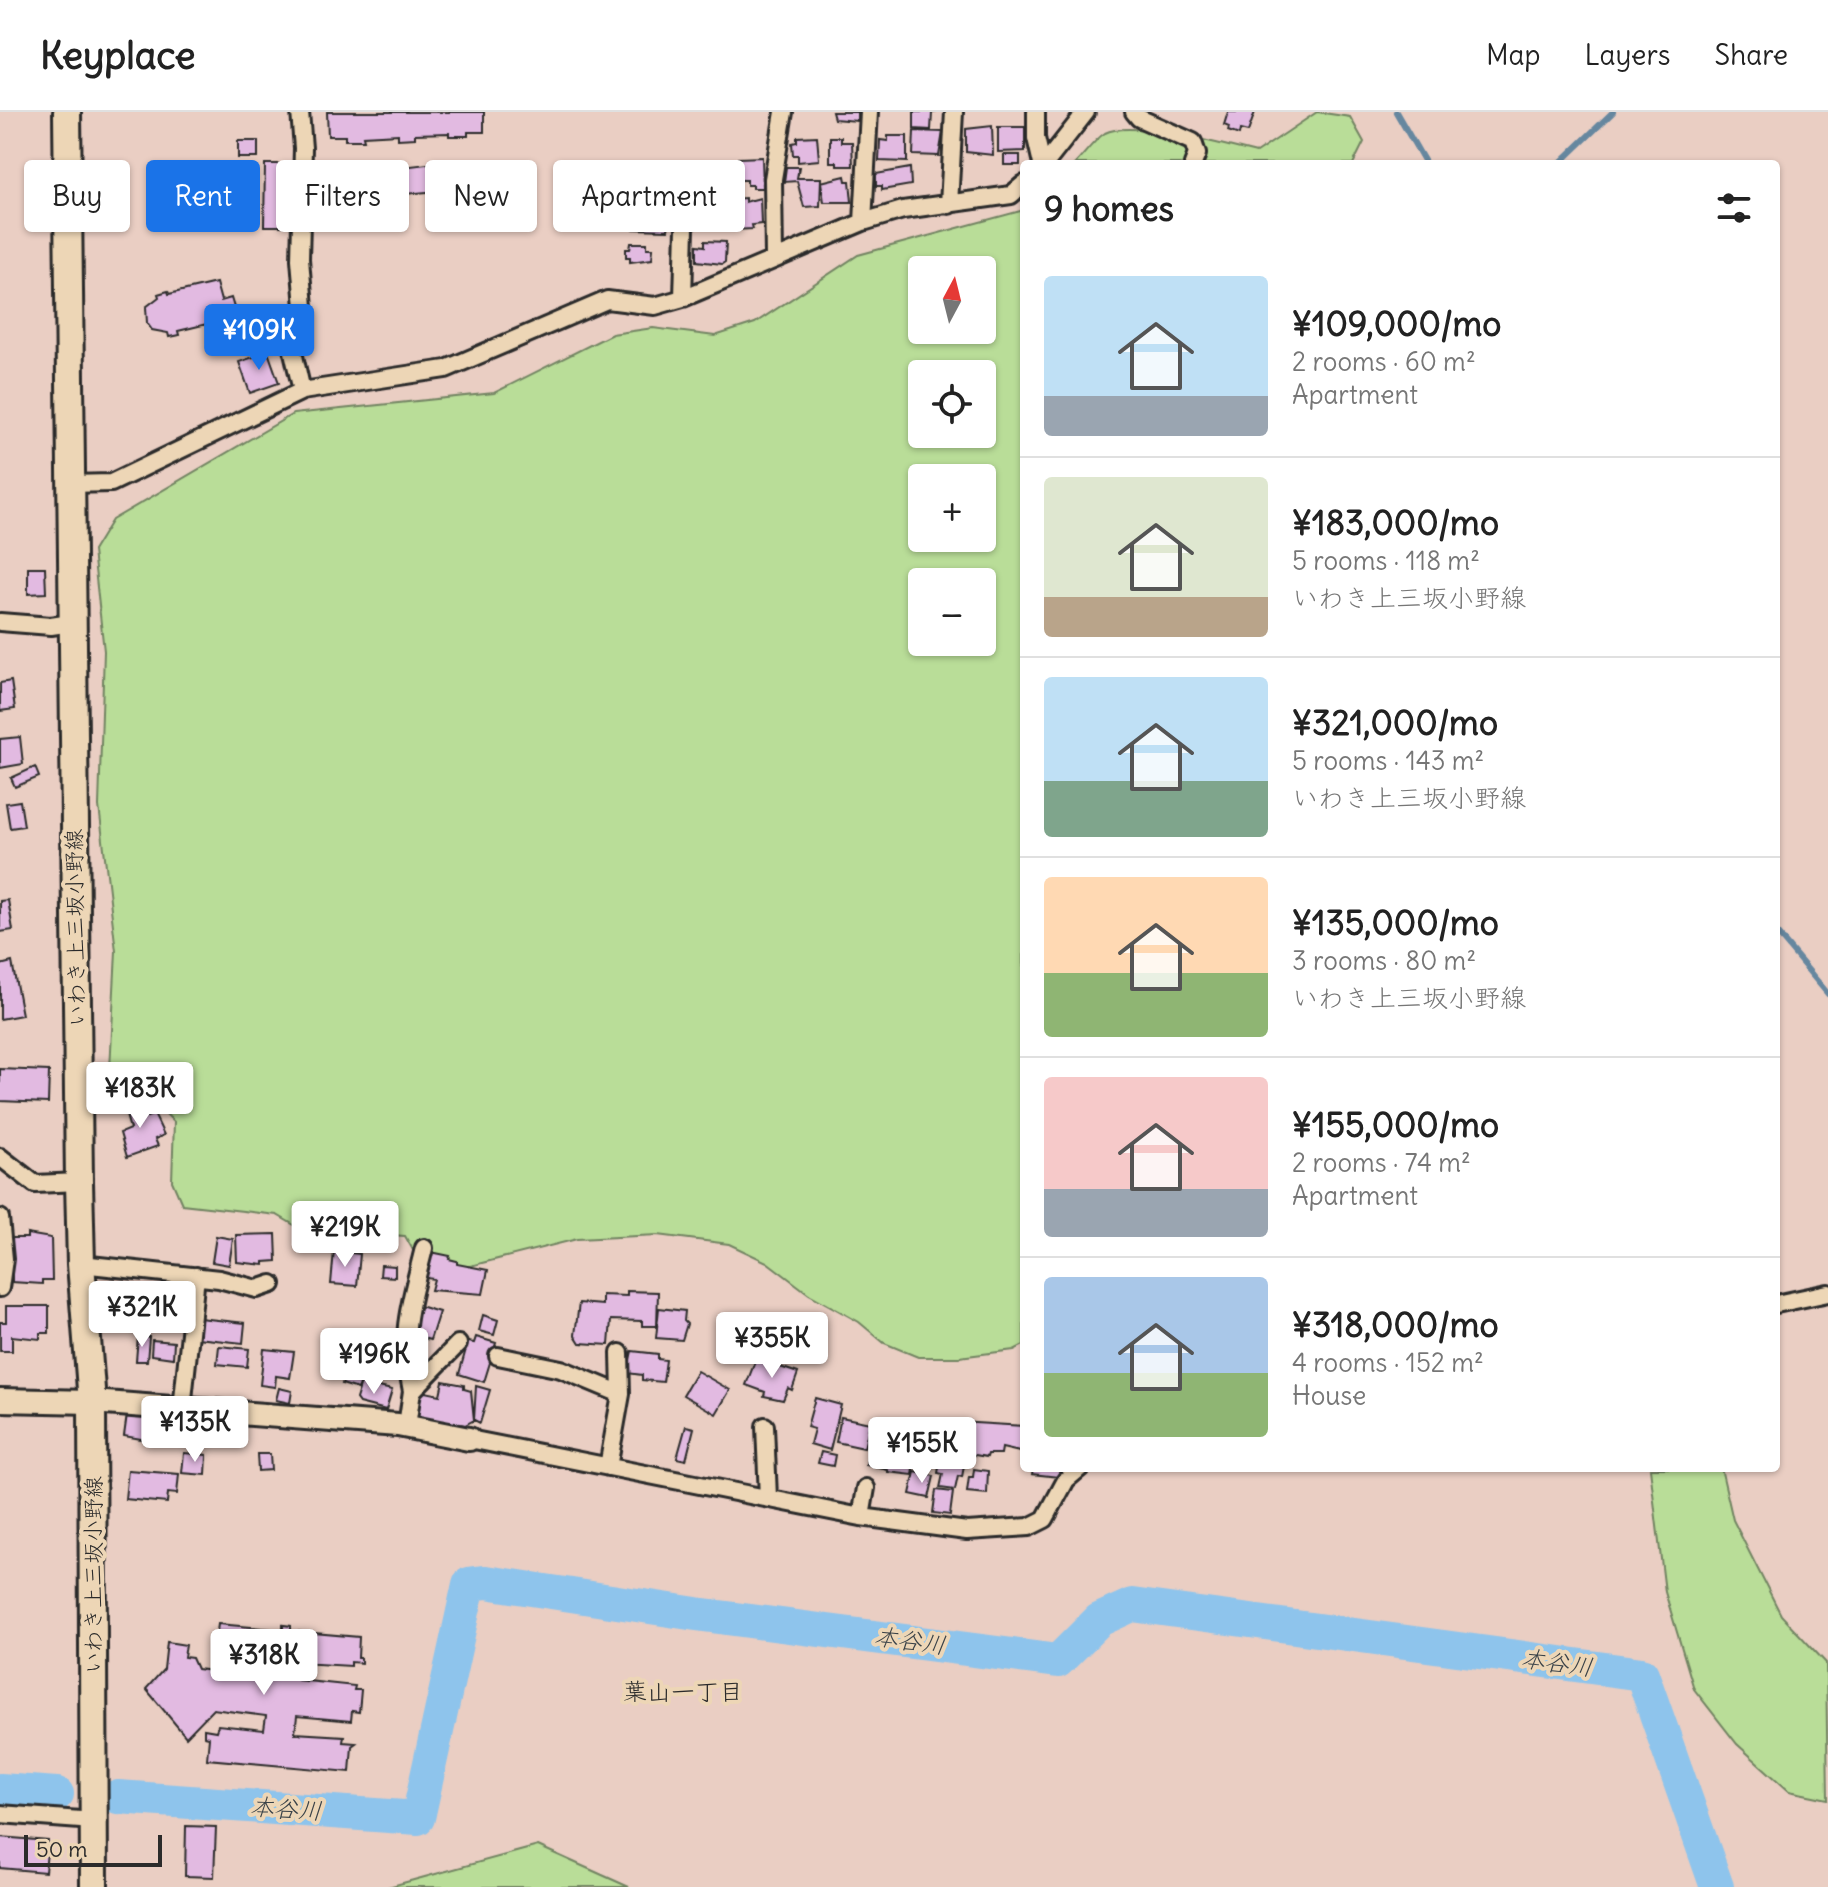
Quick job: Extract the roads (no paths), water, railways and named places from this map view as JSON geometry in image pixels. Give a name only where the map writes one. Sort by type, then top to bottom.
[{"type":"main road","name":"いわき上三坂小野線","points":[[67,112],[79,1182],[81,1264],[92,1402],[94,1887]]},
{"type":"street","points":[[300,112],[303,148],[300,259],[305,319],[291,343],[302,391]]},
{"type":"street","points":[[774,259],[773,179],[784,112]]},
{"type":"street","points":[[863,222],[869,112]]},
{"type":"street","points":[[949,205],[954,112]]},
{"type":"street","points":[[1036,112],[1036,138],[1042,160]]},
{"type":"street","points":[[1046,160],[1086,112]]},
{"type":"street","points":[[1134,112],[1139,118],[1193,142],[1197,154],[1195,160]]},
{"type":"street","points":[[70,484],[111,483],[302,391],[446,369],[607,300],[655,306],[683,298],[863,222],[903,210],[1011,195],[1020,187]]},
{"type":"street","points":[[683,298],[685,232]]},
{"type":"street","points":[[0,622],[51,626],[71,623]]},
{"type":"street","points":[[0,1157],[35,1184],[79,1182]]},
{"type":"street","points":[[0,1218],[4,1259],[0,1288]]},
{"type":"street","points":[[407,1426],[412,1391],[404,1354],[404,1329],[424,1248]]},
{"type":"street","points":[[81,1264],[196,1276],[257,1289],[272,1284]]},
{"type":"street","points":[[182,1409],[196,1276]]},
{"type":"street","points":[[1780,1303],[1828,1293]]},
{"type":"street","points":[[412,1391],[458,1344]]},
{"type":"street","points":[[608,1467],[621,1394],[620,1353]]},
{"type":"street","points":[[498,1356],[561,1369],[621,1394]]},
{"type":"street","points":[[0,1400],[92,1402],[407,1426],[861,1517],[967,1531],[1029,1527],[1045,1519],[1066,1480],[1075,1472]]},
{"type":"street","points":[[765,1426],[768,1498]]},
{"type":"street","points":[[861,1517],[866,1488]]},
{"type":"street","points":[[0,1814],[94,1821]]},
{"type":"waterway","points":[[1396,112],[1424,160]]},
{"type":"waterway","points":[[1563,160],[1613,112]]},
{"type":"waterway","points":[[1780,937],[1828,994]]},
{"type":"waterway","name":"本谷川","points":[[118,1797],[418,1818],[469,1584],[486,1582],[696,1614],[1058,1661],[1099,1620],[1132,1605],[1642,1674],[1717,1887]]},
{"type":"waterway","name":"本谷川","points":[[0,1790],[57,1794]]},
{"type":"district","name":"葉山一丁目","points":[[683,1692]]}]
